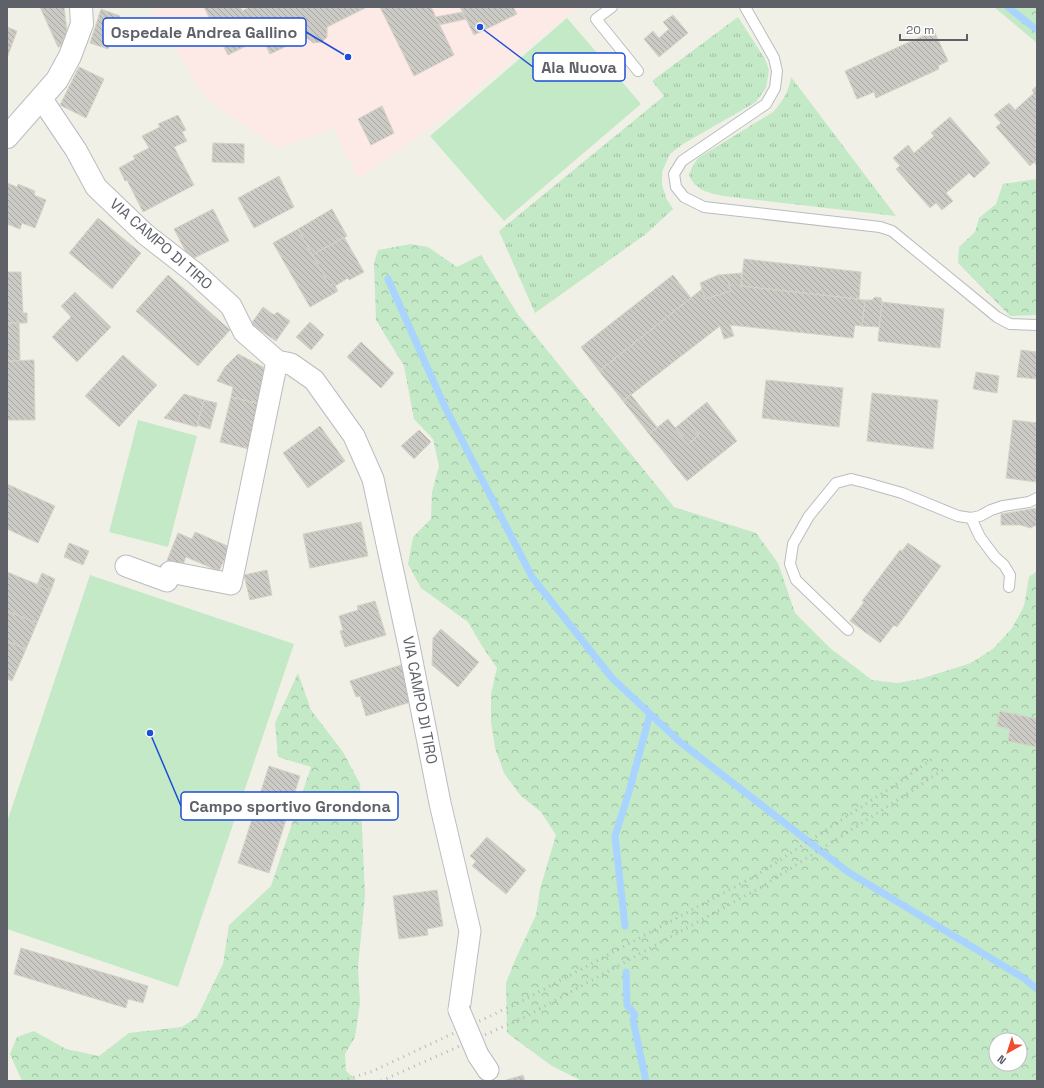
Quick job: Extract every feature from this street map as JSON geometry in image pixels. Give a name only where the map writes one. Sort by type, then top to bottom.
[{"type":"street","points":[[7,137],[57,80],[70,56],[82,24],[81,7]]},
{"type":"street","name":"VIA CAMPO DI TIRO","points":[[41,98],[76,150],[96,187],[145,234],[195,273],[231,306],[244,332],[277,361],[291,364],[314,380],[354,436],[373,479],[410,646],[440,804],[470,931],[459,1010],[483,1062]]},
{"type":"street","points":[[126,566],[167,581],[170,572],[230,584],[277,361]]},
{"type":"lane","points":[[612,7],[596,19],[638,71]]},
{"type":"lane","points":[[745,7],[774,58],[777,71],[775,88],[766,104],[682,161],[674,174],[676,187],[684,197],[704,207],[880,227],[892,230],[997,317],[1010,324],[1037,325]]},
{"type":"lane","points":[[848,630],[796,580],[790,564],[793,544],[809,516],[836,483],[851,480],[867,483],[902,493],[958,516],[971,518],[980,516],[1003,506],[1029,502],[1037,498]]},
{"type":"lane","points":[[971,518],[980,537],[995,557],[1004,565],[1010,575],[1009,587]]},
{"type":"shaded area","points":[[151,7],[578,7],[424,132],[358,179],[334,128],[279,148],[206,99]]},
{"type":"green space","points":[[994,7],[1037,7],[1037,43]]},
{"type":"green space","points":[[738,17],[765,59],[769,70],[766,88],[756,102],[683,144],[670,154],[662,172],[662,185],[666,198],[673,209],[646,234],[535,313],[499,231],[664,96],[652,81]]},
{"type":"green space","points":[[567,18],[641,104],[504,221],[430,136]]},
{"type":"green space","points":[[791,77],[896,216],[723,196],[703,190],[695,184],[689,175],[698,158],[773,112],[785,96]]},
{"type":"green space","points":[[1037,179],[1037,315],[1010,316],[958,263],[959,247],[975,232],[979,218],[996,204],[1003,184]]},
{"type":"green space","points":[[411,244],[428,247],[457,267],[481,255],[517,313],[674,507],[756,533],[778,563],[795,613],[830,648],[872,680],[897,683],[920,679],[971,663],[993,649],[1012,628],[1024,606],[1029,577],[1037,571],[1037,1081],[582,1081],[552,1066],[507,1033],[506,983],[536,915],[540,889],[556,835],[541,812],[520,795],[504,773],[495,748],[491,722],[491,694],[497,668],[468,622],[421,588],[408,564],[413,537],[431,519],[432,492],[439,466],[433,439],[414,419],[404,366],[376,320],[374,263],[378,250]]},
{"type":"green space","points":[[138,420],[197,436],[168,547],[109,532]]},
{"type":"green space","points":[[90,575],[294,644],[178,987],[7,929],[7,822]]},
{"type":"green space","points":[[298,673],[311,710],[343,752],[360,784],[365,895],[358,967],[360,1003],[355,1037],[345,1054],[346,1071],[357,1081],[22,1081],[10,1054],[17,1037],[34,1031],[66,1049],[99,1056],[129,1033],[182,1027],[197,1017],[223,964],[229,925],[271,886],[311,767],[278,757],[275,723]]},
{"type":"building","points":[[40,7],[64,7],[67,31],[61,46],[58,47]]},
{"type":"building","points":[[204,7],[241,7],[242,11],[250,7],[367,7],[327,27],[327,37],[322,42],[313,43],[306,37],[270,54],[262,38],[228,55]]},
{"type":"building","points":[[380,7],[431,7],[454,55],[414,76]]},
{"type":"building","points":[[460,7],[513,7],[517,14],[474,35]]},
{"type":"building","points":[[101,9],[120,16],[108,49],[90,43]]},
{"type":"building","points":[[463,12],[466,19],[439,25],[436,17]]},
{"type":"building","points":[[673,15],[688,33],[659,57],[644,39],[653,31],[659,38],[669,29],[663,22]]},
{"type":"building","points":[[7,27],[17,31],[7,58]]},
{"type":"building","points":[[934,31],[948,61],[938,66],[939,69],[876,98],[874,92],[857,99],[845,71]]},
{"type":"building","points":[[79,67],[104,79],[86,118],[60,105]]},
{"type":"building","points":[[1037,86],[1037,166],[1034,162],[1030,166],[996,127],[1001,123],[994,115],[1009,103],[1015,110],[1034,93],[1032,90]]},
{"type":"building","points":[[382,106],[394,133],[371,145],[358,119]]},
{"type":"building","points":[[178,115],[186,130],[182,132],[187,141],[174,147],[194,185],[143,212],[127,180],[125,181],[119,168],[135,159],[133,156],[149,148],[142,136],[160,127],[158,124]]},
{"type":"building","points":[[950,117],[990,163],[974,178],[969,173],[946,193],[953,201],[942,210],[936,203],[930,208],[896,169],[900,166],[893,158],[908,145],[914,153],[934,136],[931,133]]},
{"type":"building","points":[[213,143],[244,144],[244,163],[212,162]]},
{"type":"building","points":[[279,176],[294,207],[254,228],[238,198]]},
{"type":"building","points":[[7,183],[17,187],[18,184],[35,191],[34,195],[46,200],[35,228],[22,223],[20,229],[7,224]]},
{"type":"building","points":[[213,209],[229,241],[190,260],[174,229]]},
{"type":"building","points":[[332,209],[347,236],[312,255],[298,229]]},
{"type":"building","points":[[98,218],[141,253],[112,289],[69,253]]},
{"type":"building","points":[[298,229],[330,286],[334,284],[338,291],[310,307],[273,243]]},
{"type":"building","points":[[344,237],[364,272],[349,280],[348,278],[335,286],[334,284],[330,286],[312,255]]},
{"type":"building","points":[[744,259],[861,272],[859,299],[741,286]]},
{"type":"building","points":[[7,272],[21,272],[23,313],[27,313],[27,323],[7,323]]},
{"type":"building","points":[[742,273],[741,286],[865,300],[862,326],[855,325],[853,338],[730,325],[734,336],[724,339],[720,326],[623,401],[599,371],[702,289],[705,299],[731,291],[728,281],[724,276],[718,275]]},
{"type":"building","points":[[168,275],[230,330],[198,366],[136,311]]},
{"type":"building","points":[[673,275],[691,298],[599,371],[581,347]]},
{"type":"building","points":[[718,275],[724,276],[728,281],[731,291],[705,299],[700,283]]},
{"type":"building","points":[[75,292],[111,327],[77,362],[52,337],[71,317],[61,306]]},
{"type":"building","points":[[875,297],[881,298],[882,302],[879,327],[862,326],[865,300],[872,300]]},
{"type":"building","points":[[882,302],[944,309],[940,348],[878,341]]},
{"type":"building","points":[[263,307],[274,315],[277,312],[290,321],[276,341],[251,324]]},
{"type":"building","points":[[310,322],[324,335],[311,350],[296,337]]},
{"type":"building","points":[[7,323],[19,323],[20,361],[7,361]]},
{"type":"building","points":[[361,342],[394,373],[381,388],[347,357]]},
{"type":"building","points":[[1021,350],[1037,352],[1037,379],[1017,377]]},
{"type":"building","points":[[238,354],[267,369],[260,404],[231,397],[233,387],[217,381],[225,367]]},
{"type":"building","points":[[123,355],[157,385],[119,427],[85,396]]},
{"type":"building","points":[[34,360],[35,420],[7,420],[7,361]]},
{"type":"building","points":[[976,372],[999,376],[997,393],[973,389]]},
{"type":"building","points":[[766,380],[843,388],[839,427],[762,418]]},
{"type":"building","points":[[872,393],[938,400],[933,449],[867,441]]},
{"type":"building","points":[[184,394],[204,400],[197,427],[164,418]]},
{"type":"building","points":[[631,395],[657,427],[649,434],[623,401]]},
{"type":"building","points":[[231,397],[260,404],[249,449],[220,442]]},
{"type":"building","points":[[204,400],[217,403],[210,429],[197,425]]},
{"type":"building","points":[[707,402],[737,441],[687,481],[649,434],[668,419],[688,444],[699,435],[686,419]]},
{"type":"building","points":[[686,419],[699,435],[688,444],[675,428]]},
{"type":"building","points":[[1013,420],[1037,423],[1036,482],[1006,478]]},
{"type":"building","points":[[320,426],[345,461],[308,488],[283,453]]},
{"type":"building","points":[[419,430],[431,442],[414,459],[401,446]]},
{"type":"building","points":[[7,484],[55,506],[38,543],[7,529]]},
{"type":"building","points":[[1037,508],[1037,525],[1030,528],[1021,525],[1001,525],[1001,514]]},
{"type":"building","points":[[361,522],[368,556],[310,568],[303,534]]},
{"type":"building","points":[[195,532],[230,547],[219,571],[186,557],[181,569],[166,563],[178,533],[192,539]]},
{"type":"building","points":[[69,543],[89,551],[83,565],[64,557]]},
{"type":"building","points":[[908,543],[941,566],[897,627],[894,625],[880,643],[850,621],[864,602],[862,601],[900,550],[902,551]]},
{"type":"building","points":[[267,570],[272,595],[250,600],[244,575]]},
{"type":"building","points":[[7,572],[51,590],[37,623],[7,611]]},
{"type":"building","points":[[42,573],[55,579],[51,590],[37,585]]},
{"type":"building","points":[[375,601],[386,635],[345,647],[340,631],[343,630],[339,616],[358,610],[357,606]]},
{"type":"building","points":[[7,611],[37,623],[26,649],[7,641]]},
{"type":"building","points":[[441,629],[479,662],[458,687],[432,665],[433,638]]},
{"type":"building","points":[[7,641],[26,649],[12,681],[7,679]]},
{"type":"building","points":[[404,664],[414,701],[366,716],[360,696],[356,697],[350,681]]},
{"type":"building","points":[[1000,711],[1037,719],[1037,747],[1008,741],[1010,729],[997,726]]},
{"type":"building","points":[[269,766],[300,776],[269,873],[238,863]]},
{"type":"building","points":[[487,837],[526,870],[506,894],[472,866],[476,861],[470,856]]},
{"type":"building","points":[[437,890],[443,926],[427,929],[428,935],[399,939],[393,896]]},
{"type":"building","points":[[21,948],[148,986],[143,1003],[128,999],[126,1008],[14,974]]},
{"type":"building","points":[[523,1075],[525,1081],[503,1081]]},
{"type":"waterway","points":[[1008,7],[1037,30]]},
{"type":"waterway","points":[[388,279],[444,405],[532,577],[612,678],[680,742],[848,872],[1022,977],[1037,989]]},
{"type":"waterway","points":[[625,926],[615,836],[629,792],[650,714]]},
{"type":"waterway","points":[[626,972],[627,1005],[635,1015],[633,1020],[646,1081]]},
{"type":"railway","points":[[342,1081],[373,1071],[520,1002],[757,875],[895,785],[935,757]]},
{"type":"railway","points":[[381,1081],[525,1017],[763,886],[944,769]]},
{"type":"place","name":"Ala Nuova","points":[[480,27]]},
{"type":"place","name":"Ospedale Andrea Gallino","points":[[348,57]]},
{"type":"place","name":"Campo sportivo Grondona","points":[[150,733]]}]
